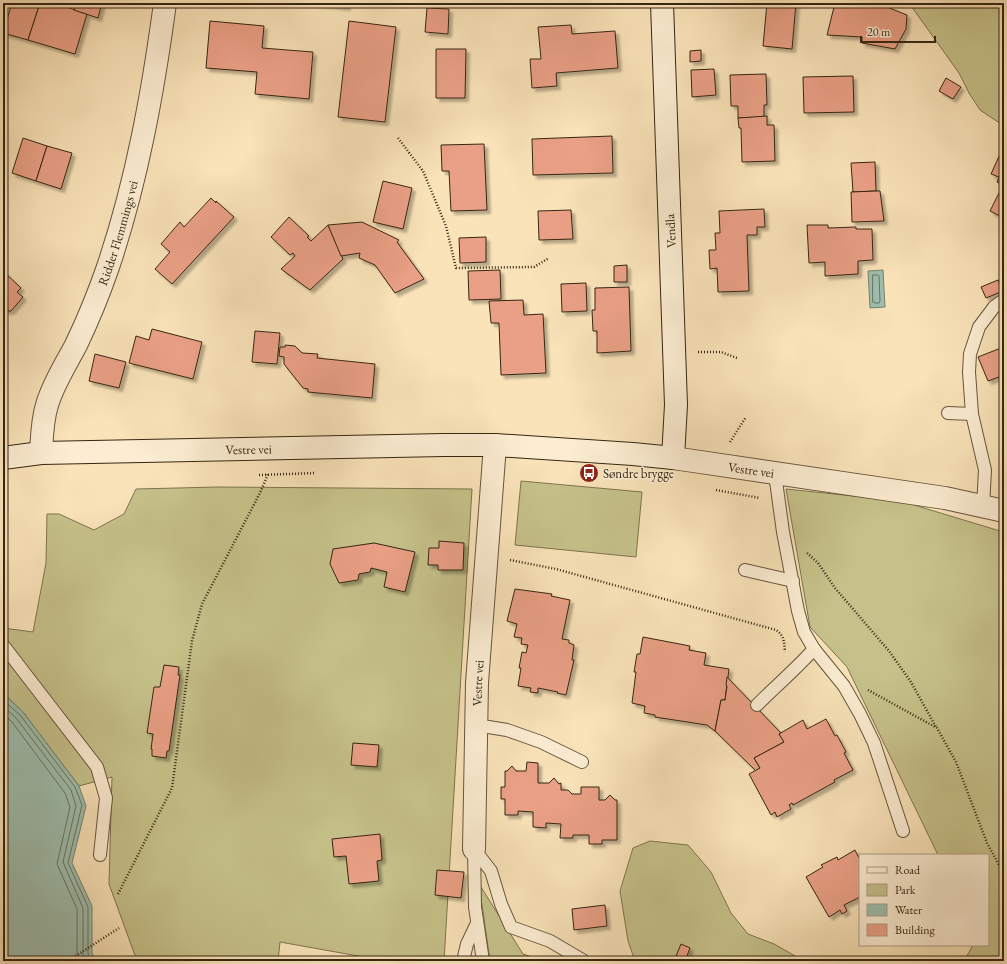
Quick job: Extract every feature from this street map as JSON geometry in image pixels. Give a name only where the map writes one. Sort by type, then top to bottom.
[{"type":"street","name":"Ridder Flemmings vei","points":[[41,453],[43,424],[47,405],[95,303],[125,212],[149,108],[165,3]]},
{"type":"street","name":"Vendla","points":[[662,3],[676,398],[673,458]]},
{"type":"street","name":"Vestre vei","points":[[474,849],[477,683],[495,445]]},
{"type":"street","name":"Vestre vei","points":[[3,458],[41,453],[495,445],[673,458],[945,498],[1004,511]]},
{"type":"lane","points":[[983,507],[985,470],[972,414],[969,372],[970,354],[979,327],[994,307],[1004,300]]},
{"type":"lane","points":[[948,413],[972,414]]},
{"type":"lane","points":[[775,474],[783,532],[798,611],[804,632],[814,649],[844,686],[860,714],[874,743],[903,831]]},
{"type":"lane","points":[[745,570],[793,581]]},
{"type":"lane","points":[[3,644],[97,767],[106,798],[100,855]]},
{"type":"lane","points":[[757,705],[814,649]]},
{"type":"lane","points":[[476,724],[507,730],[541,742],[582,762]]},
{"type":"lane","points":[[474,849],[475,908],[483,961]]},
{"type":"lane","points":[[474,849],[491,871],[501,904],[511,927],[550,941],[584,961]]},
{"type":"lane","points":[[463,961],[467,944],[477,923]]},
{"type":"path","points":[[398,138],[423,171],[446,226],[456,268],[534,267],[549,258]]},
{"type":"path","points":[[691,352],[721,352],[737,358]]},
{"type":"path","points":[[727,446],[746,417]]},
{"type":"path","points":[[118,894],[172,788],[192,641],[202,604],[260,493],[268,474]]},
{"type":"path","points":[[711,490],[778,501]]},
{"type":"path","points":[[783,532],[818,563],[835,588],[889,651],[911,682],[956,762],[987,843],[1004,874]]},
{"type":"path","points":[[486,555],[556,569],[776,630],[784,639],[785,653],[799,665]]},
{"type":"path","points":[[844,686],[870,690],[937,728]]},
{"type":"path","points":[[68,961],[119,928]]},
{"type":"green space","points":[[909,3],[1004,3],[1004,124],[998,122],[980,110],[959,73]]},
{"type":"green space","points":[[521,481],[642,492],[636,557],[515,545]]},
{"type":"green space","points":[[218,487],[472,489],[444,961],[386,961],[280,942],[278,961],[137,961],[109,884],[112,777],[79,786],[23,712],[3,695],[3,628],[33,632],[46,563],[47,514],[59,514],[94,530],[124,514],[136,489]]},
{"type":"green space","points":[[786,489],[901,501],[1000,531],[1004,617],[1004,961],[964,961],[972,946],[989,946],[989,854],[938,854],[847,667],[810,627]]},
{"type":"green space","points":[[650,841],[688,845],[711,872],[731,913],[748,934],[774,944],[804,961],[635,961],[628,941],[620,891],[633,848]]},
{"type":"green space","points":[[479,884],[523,954],[544,961],[490,961]]},
{"type":"water","points":[[883,270],[885,307],[870,308],[868,271]]},
{"type":"water","points":[[3,695],[23,712],[79,786],[86,806],[72,863],[92,906],[92,953],[96,961],[3,961]]},
{"type":"building","points":[[12,3],[40,3],[28,40],[3,33]]},
{"type":"building","points":[[40,3],[55,3],[87,14],[75,54],[28,40]]},
{"type":"building","points":[[77,3],[102,3],[98,18],[74,10]]},
{"type":"building","points":[[312,3],[347,3],[347,7]]},
{"type":"building","points":[[767,3],[796,3],[792,49],[763,46]]},
{"type":"building","points":[[835,3],[877,3],[907,15],[906,29],[895,49],[862,43],[862,37],[827,35]]},
{"type":"building","points":[[427,8],[449,9],[448,34],[425,32]]},
{"type":"building","points":[[210,21],[264,26],[262,48],[313,52],[309,99],[255,94],[257,72],[206,68]]},
{"type":"building","points":[[349,21],[396,27],[385,122],[338,117]]},
{"type":"building","points":[[571,25],[572,34],[615,31],[618,68],[556,73],[557,86],[532,88],[530,59],[541,59],[538,27]]},
{"type":"building","points":[[436,49],[466,49],[465,98],[436,98]]},
{"type":"building","points":[[701,50],[701,61],[690,62],[690,51]]},
{"type":"building","points":[[714,69],[716,95],[692,97],[691,70]]},
{"type":"building","points":[[766,74],[767,105],[764,105],[764,117],[738,118],[738,106],[731,106],[730,75]]},
{"type":"building","points":[[853,76],[854,112],[804,113],[803,77]]},
{"type":"building","points":[[946,78],[961,87],[953,99],[939,91]]},
{"type":"building","points":[[767,116],[767,125],[774,125],[775,161],[742,162],[741,128],[739,128],[738,118]]},
{"type":"building","points":[[612,136],[613,173],[533,175],[532,139]]},
{"type":"building","points":[[23,138],[47,146],[36,181],[12,173]]},
{"type":"building","points":[[484,144],[487,210],[451,211],[449,171],[442,171],[441,145]]},
{"type":"building","points":[[47,146],[72,153],[61,189],[36,181]]},
{"type":"building","points":[[1000,154],[1004,156],[1004,218],[990,211],[1003,185],[997,182],[999,177],[991,174]]},
{"type":"building","points":[[875,162],[876,191],[853,192],[851,163]]},
{"type":"building","points":[[383,181],[412,188],[403,229],[373,222]]},
{"type":"building","points":[[880,191],[884,221],[852,222],[851,192]]},
{"type":"building","points":[[211,198],[234,217],[172,284],[155,269],[170,252],[161,244],[180,222],[184,227]]},
{"type":"building","points":[[764,209],[765,227],[757,227],[757,235],[747,235],[749,291],[718,292],[717,268],[710,269],[709,250],[716,250],[715,233],[720,233],[719,211]]},
{"type":"building","points":[[571,210],[573,239],[539,240],[538,211]]},
{"type":"building","points":[[289,217],[309,236],[307,237],[311,241],[328,225],[343,259],[310,290],[281,269],[295,256],[293,253],[290,255],[271,237]]},
{"type":"building","points":[[362,222],[399,240],[397,242],[424,279],[395,293],[375,265],[359,258],[360,253],[341,256],[328,225]]},
{"type":"building","points":[[807,225],[828,225],[828,228],[856,227],[856,229],[872,229],[873,260],[858,261],[858,274],[825,276],[825,262],[809,263]]},
{"type":"building","points":[[486,237],[486,262],[460,263],[459,238]]},
{"type":"building","points":[[627,265],[627,282],[614,282],[614,266]]},
{"type":"building","points":[[500,270],[501,299],[469,300],[468,271]]},
{"type":"building","points":[[3,271],[21,288],[17,292],[23,297],[11,311],[3,311]]},
{"type":"building","points":[[998,280],[1003,291],[986,298],[981,287]]},
{"type":"building","points":[[586,283],[587,311],[562,312],[561,284]]},
{"type":"building","points":[[629,287],[631,351],[597,353],[597,331],[593,331],[592,310],[595,310],[595,288]]},
{"type":"building","points":[[523,300],[524,315],[543,314],[546,373],[501,375],[499,323],[491,323],[489,301]]},
{"type":"building","points":[[1002,322],[1004,322],[1004,344],[1001,344]]},
{"type":"building","points":[[152,329],[202,342],[193,379],[129,363],[136,336],[149,340]]},
{"type":"building","points":[[255,331],[280,333],[277,364],[252,362]]},
{"type":"building","points":[[285,345],[295,346],[302,353],[318,354],[317,358],[375,364],[372,398],[308,392],[308,389],[303,388],[284,364],[284,357],[279,356],[280,347],[285,347]]},
{"type":"building","points":[[1001,348],[1004,355],[1004,375],[988,381],[978,357]]},
{"type":"building","points":[[95,354],[126,362],[119,388],[89,381]]},
{"type":"building","points":[[439,541],[464,543],[463,570],[438,570],[438,565],[428,565],[429,548],[439,548]]},
{"type":"building","points":[[374,543],[415,552],[405,592],[384,587],[387,572],[371,568],[370,572],[359,574],[358,580],[339,583],[330,564],[333,549]]},
{"type":"building","points":[[515,589],[552,594],[551,596],[570,600],[562,639],[569,640],[569,643],[574,645],[572,660],[574,660],[566,695],[538,688],[538,693],[530,692],[531,688],[518,686],[522,652],[526,653],[528,645],[521,644],[522,638],[514,637],[517,624],[507,621]]},
{"type":"building","points":[[643,637],[690,646],[689,650],[706,653],[704,665],[729,669],[725,700],[721,700],[715,731],[707,725],[655,717],[655,715],[644,713],[645,706],[632,703],[637,654],[640,654]]},
{"type":"building","points":[[164,665],[179,667],[178,675],[180,675],[169,751],[167,751],[166,758],[152,756],[151,749],[153,734],[147,733],[154,687],[160,687]]},
{"type":"building","points":[[727,677],[781,733],[779,734],[784,742],[754,758],[760,768],[756,771],[715,731],[721,700],[725,700]]},
{"type":"building","points":[[826,719],[846,752],[844,753],[853,770],[834,780],[835,782],[793,805],[792,803],[789,805],[791,809],[777,817],[775,812],[771,815],[749,774],[760,768],[754,758],[784,742],[779,734],[803,720],[807,729]]},
{"type":"building","points":[[353,743],[379,745],[377,767],[351,765]]},
{"type":"building","points":[[527,762],[538,763],[538,783],[549,783],[554,778],[559,784],[561,783],[561,790],[568,790],[572,794],[581,794],[581,787],[599,787],[599,800],[605,800],[610,795],[617,800],[617,840],[602,840],[602,844],[589,844],[589,835],[573,835],[573,838],[560,838],[561,824],[546,823],[546,828],[533,827],[533,812],[518,811],[518,815],[505,815],[505,799],[501,799],[501,787],[505,787],[505,771],[512,766],[516,771],[526,771]]},
{"type":"building","points":[[380,834],[382,860],[377,861],[379,881],[349,884],[346,856],[334,857],[332,839]]},
{"type":"building","points":[[855,850],[859,858],[859,898],[844,905],[847,911],[842,914],[840,910],[829,917],[806,877],[823,867],[821,865],[837,857],[838,860]]},
{"type":"building","points":[[437,870],[464,872],[461,898],[435,895]]},
{"type":"building","points":[[605,905],[607,926],[574,930],[572,909]]},
{"type":"building","points":[[681,944],[690,948],[685,961],[674,961]]},
{"type":"place","name":"Søndre brygge","points":[[589,473]]}]
